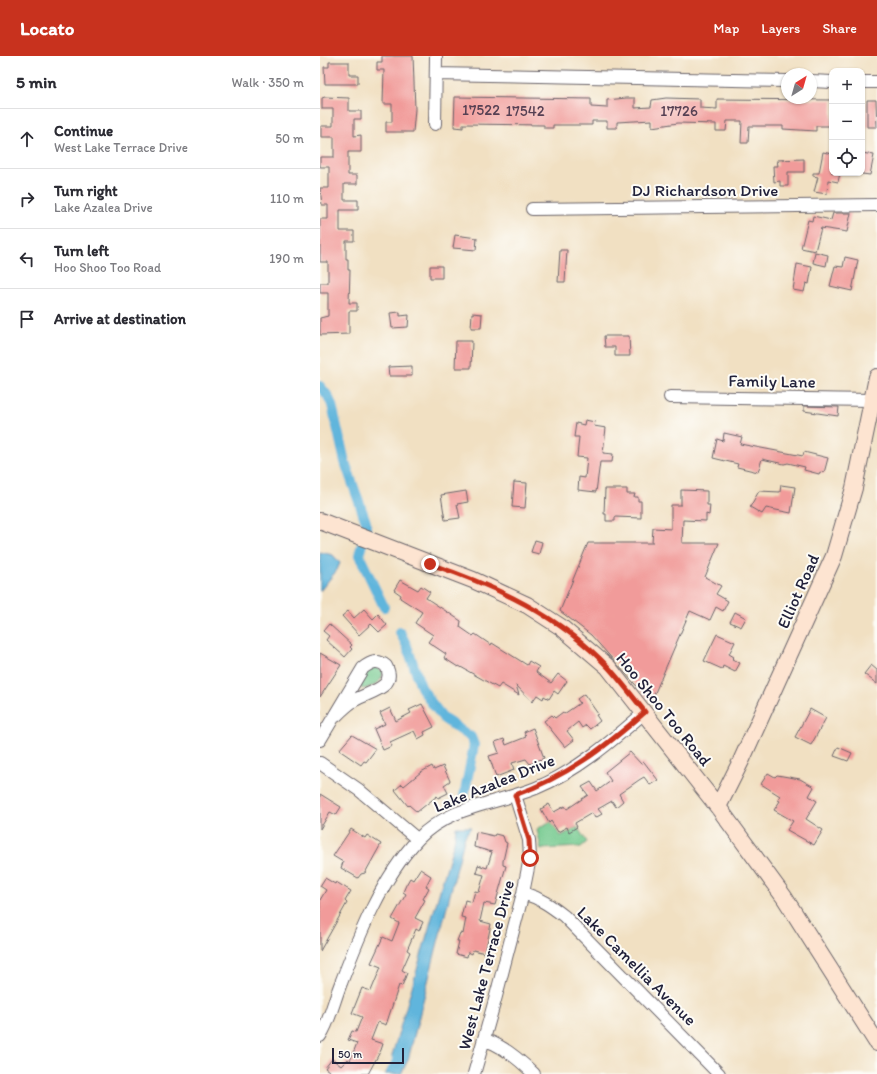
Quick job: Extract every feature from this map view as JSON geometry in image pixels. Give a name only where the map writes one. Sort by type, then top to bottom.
[{"type":"street","points":[[435,124],[436,56]]},
{"type":"street","points":[[436,74],[781,81]]},
{"type":"street","points":[[817,81],[829,82]]},
{"type":"street","points":[[865,82],[877,82]]},
{"type":"street","name":"DJ Richardson Drive","points":[[532,208],[877,205]]},
{"type":"street","name":"Elliot Road","points":[[718,807],[742,759],[834,556],[848,513],[877,377]]},
{"type":"street","name":"Family Lane","points":[[670,397],[872,400]]},
{"type":"street","name":"Hoo Shoo Too Road","points":[[320,521],[504,593],[547,616],[608,667],[645,712],[784,896],[877,1043]]},
{"type":"street","points":[[320,740],[336,716],[363,668],[373,662],[378,661],[386,666],[388,677],[386,684],[373,692],[356,699],[336,716]]},
{"type":"street","name":"Lake Azalea Drive","points":[[320,1036],[349,962],[382,890],[402,859],[418,839],[435,824],[452,814],[515,795],[557,778],[620,734],[645,712]]},
{"type":"street","points":[[320,763],[359,790],[418,839]]},
{"type":"street","name":"West Lake Terrace Drive","points":[[474,1074],[485,1040],[523,894],[530,858],[529,840],[515,795]]},
{"type":"street","name":"Lake Camellia Avenue","points":[[523,894],[535,897],[551,905],[564,916],[719,1074]]},
{"type":"street","points":[[485,1040],[496,1044],[534,1074]]},
{"type":"green space","points":[[373,667],[379,668],[383,672],[381,679],[373,686],[363,689],[360,687],[363,678]]},
{"type":"green space","points":[[551,821],[561,836],[577,827],[587,842],[581,847],[541,849],[537,829]]},
{"type":"water","points":[[320,552],[333,555],[340,563],[337,570],[320,591]]},
{"type":"water","points":[[456,827],[471,827],[465,836],[408,1060],[401,1074],[385,1074],[390,1062],[454,842]]},
{"type":"pier","points":[[416,967],[391,1057],[393,1058],[385,1074],[383,1074],[390,1059]]},
{"type":"building","points":[[382,56],[413,56],[415,109],[413,132],[386,132],[386,122],[392,122],[392,104],[383,104],[384,70],[377,70],[377,62],[382,62]]},
{"type":"building","points":[[329,62],[349,62],[349,75],[358,75],[358,84],[325,84],[324,67],[329,67]]},
{"type":"building","points":[[455,97],[591,99],[591,107],[607,108],[607,100],[626,98],[635,98],[635,108],[651,107],[652,100],[666,98],[700,99],[700,108],[717,109],[717,99],[781,100],[781,104],[817,104],[817,100],[829,100],[829,126],[816,126],[816,131],[783,129],[783,126],[749,126],[748,143],[741,143],[742,121],[727,121],[726,131],[716,131],[716,124],[678,123],[652,127],[652,120],[617,122],[617,128],[607,128],[607,121],[592,121],[592,125],[553,125],[553,128],[544,128],[544,125],[463,124],[463,128],[454,127]]},
{"type":"building","points":[[322,98],[349,98],[349,111],[361,111],[361,119],[354,119],[354,136],[361,135],[361,152],[348,152],[348,175],[357,175],[357,184],[344,184],[344,200],[358,200],[358,210],[340,210],[340,231],[354,231],[354,241],[346,241],[346,259],[348,259],[348,270],[350,270],[349,303],[357,303],[357,311],[349,311],[349,334],[320,335],[320,318],[328,316],[328,293],[320,293],[320,283],[328,283],[328,262],[320,262],[320,219],[328,219],[328,205],[322,205],[320,188],[329,188],[329,167],[320,167],[320,157],[334,157],[334,137],[321,137],[321,126],[333,126],[333,109],[322,109]]},
{"type":"building","points":[[867,100],[876,100],[877,127],[867,127]]},
{"type":"building","points":[[823,152],[829,153],[829,176],[839,176],[838,182],[828,180],[827,194],[814,192],[818,177],[813,176],[813,173],[819,173]]},
{"type":"building","points":[[865,154],[874,155],[870,175],[865,174]]},
{"type":"building","points":[[804,159],[804,172],[788,172],[788,186],[780,186],[780,181],[774,182],[773,166],[778,166],[777,160]]},
{"type":"building","points":[[833,213],[851,213],[847,232],[821,228],[815,251],[801,248],[808,220],[812,221],[813,216],[831,220]]},
{"type":"building","points":[[455,235],[477,238],[476,250],[453,248]]},
{"type":"building","points":[[560,250],[567,250],[565,282],[558,282]]},
{"type":"building","points":[[815,252],[828,255],[826,266],[813,263]]},
{"type":"building","points":[[845,257],[858,260],[852,291],[830,286],[835,266],[843,267]]},
{"type":"building","points":[[797,264],[812,267],[809,284],[806,283],[804,292],[793,290]]},
{"type":"building","points":[[430,266],[442,266],[442,278],[430,278]]},
{"type":"building","points":[[400,312],[400,316],[409,315],[408,327],[392,328],[390,313]]},
{"type":"building","points":[[472,313],[482,314],[481,328],[471,328]]},
{"type":"building","points":[[604,336],[629,336],[630,356],[615,356],[615,347],[605,347]]},
{"type":"building","points":[[456,341],[472,341],[471,368],[455,368]]},
{"type":"building","points":[[412,366],[412,376],[389,376],[388,367]]},
{"type":"building","points":[[804,406],[839,407],[838,416],[804,411]]},
{"type":"building","points":[[585,420],[595,422],[594,426],[606,428],[603,453],[613,454],[612,462],[600,462],[596,492],[578,490],[579,477],[585,478],[587,458],[577,457],[579,437],[574,437],[576,423],[584,425]]},
{"type":"building","points":[[724,433],[742,437],[740,444],[803,456],[804,452],[828,458],[824,473],[820,472],[819,474],[804,470],[805,467],[762,459],[758,472],[737,467],[738,464],[713,458],[717,439],[723,441]]},
{"type":"building","points":[[514,482],[527,483],[525,508],[512,507]]},
{"type":"building","points":[[781,485],[795,487],[791,513],[766,508],[762,514],[750,507],[759,491],[780,492]]},
{"type":"building","points":[[605,489],[627,489],[627,494],[635,494],[634,497],[638,497],[638,501],[641,501],[641,518],[615,517],[615,521],[606,521],[606,514],[604,514]]},
{"type":"building","points":[[681,490],[707,491],[707,505],[710,505],[709,515],[706,514],[706,521],[683,520],[682,543],[719,543],[705,577],[721,586],[716,594],[728,601],[723,611],[716,607],[710,620],[690,611],[651,702],[591,635],[560,611],[588,543],[652,543],[653,528],[671,529],[671,505],[681,505]]},
{"type":"building","points":[[466,491],[468,502],[457,504],[460,518],[445,520],[441,495]]},
{"type":"building","points":[[535,540],[542,542],[539,554],[531,552]]},
{"type":"building","points":[[400,580],[418,590],[421,586],[430,592],[426,598],[461,621],[460,627],[473,636],[475,634],[491,645],[492,643],[527,665],[529,661],[539,667],[536,672],[551,683],[558,674],[567,681],[558,694],[554,691],[549,699],[544,696],[543,699],[537,695],[532,702],[516,685],[519,695],[501,684],[498,688],[459,666],[458,667],[444,658],[446,654],[428,642],[433,635],[415,623],[422,612],[400,598],[401,595],[394,590]]},
{"type":"building","points":[[364,609],[373,619],[378,614],[387,625],[379,632],[371,624],[359,635],[342,616],[348,611],[354,618]]},
{"type":"building","points":[[735,612],[746,618],[741,627],[730,622]]},
{"type":"building","points":[[329,624],[352,645],[350,647],[352,649],[345,657],[326,640],[329,636],[323,631]]},
{"type":"building","points":[[717,634],[735,642],[729,654],[734,657],[732,659],[740,663],[735,672],[723,666],[722,669],[704,661]]},
{"type":"building","points":[[320,653],[341,665],[320,697]]},
{"type":"building","points":[[871,665],[877,670],[877,684],[864,674]]},
{"type":"building","points":[[584,694],[598,714],[596,715],[600,721],[590,729],[586,725],[582,728],[578,722],[567,731],[574,740],[565,747],[544,721],[552,715],[555,718],[563,712],[564,714],[580,703],[577,699]]},
{"type":"building","points":[[422,704],[434,727],[424,732],[425,735],[418,739],[414,731],[390,742],[392,746],[383,750],[374,729],[385,724],[380,713],[390,708],[396,721],[411,713],[409,710]]},
{"type":"building","points":[[810,709],[826,718],[811,745],[795,737]]},
{"type":"building","points":[[533,728],[544,758],[530,764],[526,759],[512,763],[514,770],[496,777],[489,756],[499,753],[495,742],[504,739],[506,745],[526,737],[524,732]]},
{"type":"building","points":[[352,735],[376,749],[366,762],[364,761],[361,765],[339,750]]},
{"type":"building","points":[[838,747],[852,753],[848,761],[834,756]]},
{"type":"building","points":[[630,752],[641,764],[644,762],[658,780],[650,785],[644,777],[619,794],[623,801],[616,807],[612,801],[598,809],[602,814],[595,818],[592,813],[575,823],[577,827],[569,832],[567,827],[558,832],[551,821],[549,823],[541,809],[549,804],[554,812],[565,806],[567,809],[588,795],[582,787],[591,782],[597,791],[611,781],[605,772]]},
{"type":"building","points":[[432,766],[434,770],[443,766],[450,781],[444,785],[448,793],[438,798],[437,796],[417,812],[409,805],[408,806],[395,790],[402,784],[404,786],[421,772]]},
{"type":"building","points":[[768,773],[775,777],[777,775],[800,779],[814,787],[809,796],[817,801],[806,819],[823,830],[814,845],[787,830],[793,821],[774,810],[780,801],[778,800],[780,796],[761,784]]},
{"type":"building","points":[[320,794],[341,807],[336,815],[330,812],[320,829]]},
{"type":"building","points":[[351,829],[365,838],[367,835],[381,844],[365,873],[361,874],[358,878],[341,868],[343,862],[333,856]]},
{"type":"building","points":[[476,832],[494,836],[495,834],[503,836],[505,842],[507,843],[503,861],[503,865],[506,866],[495,905],[484,903],[480,921],[491,924],[485,953],[473,950],[472,954],[468,952],[467,957],[456,954],[459,941],[457,941],[460,933],[463,934],[466,918],[461,917],[465,900],[472,902],[475,891],[479,892],[484,875],[476,873],[478,865],[487,868],[492,852],[474,847]]},
{"type":"building","points":[[420,869],[431,876],[426,886],[429,888],[423,899],[425,900],[415,918],[423,922],[419,931],[416,929],[407,950],[410,952],[402,970],[407,973],[402,986],[399,985],[386,1025],[378,1022],[371,1040],[383,1044],[381,1050],[368,1074],[333,1074],[325,1068],[332,1059],[341,1066],[348,1059],[350,1061],[357,1043],[348,1040],[352,1031],[356,1032],[362,1017],[352,1013],[362,988],[371,991],[381,967],[371,963],[383,937],[392,941],[399,923],[392,919],[406,894],[403,892],[406,885],[410,878],[413,880]]},
{"type":"building","points":[[325,878],[335,884],[336,882],[351,891],[345,901],[347,903],[320,951],[320,900],[326,890],[320,886]]},
{"type":"waterway","points":[[320,386],[328,396],[332,405],[345,462],[366,522],[366,530],[359,555],[384,607]]},
{"type":"waterway","points":[[400,632],[407,646],[421,687],[431,702],[444,719],[471,737],[474,745],[464,796]]},
{"type":"route","points":[[430,564],[504,593],[547,616],[608,667],[645,712],[597,752],[557,778],[536,788],[515,795],[529,840],[530,858]]}]
